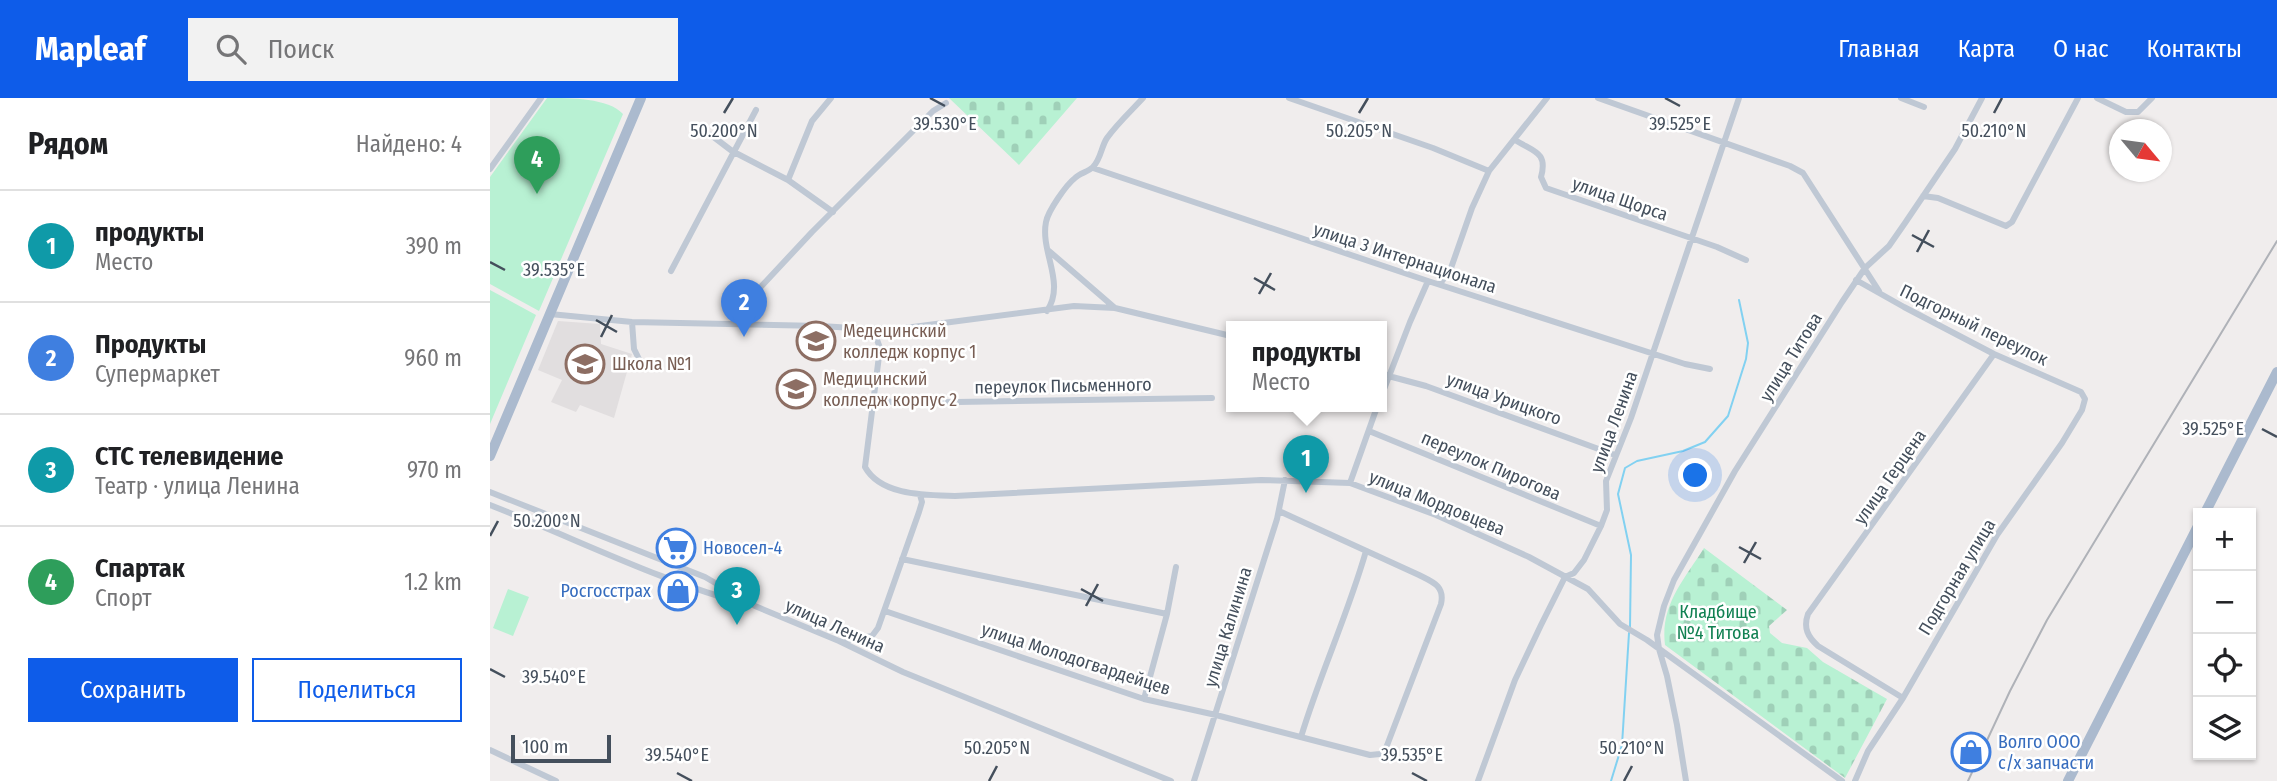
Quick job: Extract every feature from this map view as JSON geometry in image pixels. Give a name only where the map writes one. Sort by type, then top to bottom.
[{"type":"main road","points":[[490,456],[641,98]]},
{"type":"main road","points":[[2208,508],[2277,372]]},
{"type":"main road","points":[[2068,781],[2193,536]]},
{"type":"street","points":[[490,169],[541,98]]},
{"type":"street","points":[[788,180],[812,121],[831,98]]},
{"type":"street","points":[[1047,311],[1053,302],[1055,290],[1045,237],[1046,221],[1074,178],[1093,168],[1106,139],[1143,98]]},
{"type":"street","points":[[1289,98],[1433,148],[1489,171]]},
{"type":"street","points":[[1440,284],[1451,268],[1472,208],[1489,171],[1547,98]]},
{"type":"street","points":[[1598,98],[1725,142],[1803,173],[1881,294]]},
{"type":"street","name":"улица Ленина","points":[[1478,781],[1516,680],[1565,578],[1574,573],[1584,560],[1601,526],[1607,510],[1606,481],[1631,418],[1739,98]]},
{"type":"street","points":[[1901,98],[1924,107]]},
{"type":"street","name":"улица Титова","points":[[1686,781],[1657,635],[1674,580],[1735,471],[1856,280],[1889,246],[1955,149],[1982,98]]},
{"type":"street","points":[[1923,196],[1938,198],[2006,226],[2012,222],[2078,98]]},
{"type":"street","points":[[2097,98],[2126,113],[2138,112],[2152,98]]},
{"type":"street","points":[[736,324],[742,307],[811,232],[933,111],[946,103]]},
{"type":"street","points":[[671,271],[756,110]]},
{"type":"street","points":[[711,135],[732,151],[788,180],[833,212]]},
{"type":"street","name":"улица Щорса","points":[[1515,140],[1543,158],[1545,164],[1541,177],[1546,188],[1693,238],[1746,260]]},
{"type":"street","name":"улица 3 Интернационала","points":[[1093,168],[1653,354],[1710,369]]},
{"type":"street","points":[[1048,249],[1115,308]]},
{"type":"street","name":"Подгорный переулок","points":[[1856,280],[1994,354],[2081,392]]},
{"type":"street","points":[[1387,371],[1429,281]]},
{"type":"street","points":[[550,314],[632,322],[868,329],[905,328],[1074,306],[1115,308],[1226,335]]},
{"type":"street","points":[[632,322],[634,349],[642,365]]},
{"type":"street","points":[[868,329],[876,337],[880,348],[873,398]]},
{"type":"street","name":"улица Герцена","points":[[1903,698],[1818,646],[1810,638],[1804,623],[1994,354]]},
{"type":"street","name":"улица Урицкого","points":[[1387,376],[1426,386],[1615,455]]},
{"type":"street","name":"Подгорная улица","points":[[1855,781],[1868,751],[1903,698],[1997,535],[2082,410],[2085,399],[2081,392]]},
{"type":"street","name":"переулок Письменного","points":[[873,398],[896,403],[1212,398]]},
{"type":"street","name":"улица Мордовцева","points":[[873,398],[865,467],[871,478],[882,484],[920,495],[955,496],[1285,480],[1350,483],[1436,515],[1510,548],[1588,589],[1626,629],[1658,649]]},
{"type":"street","points":[[1350,483],[1375,412]]},
{"type":"street","name":"переулок Пирогова","points":[[1369,430],[1601,526]]},
{"type":"street","name":"улица Калинина","points":[[1194,781],[1279,511],[1285,480]]},
{"type":"street","name":"улица Ленина","points":[[490,492],[705,577],[755,606],[839,641],[903,672],[1171,781]]},
{"type":"street","points":[[839,641],[872,636],[878,628],[919,512],[922,502],[920,495]]},
{"type":"street","points":[[490,505],[706,594],[755,606]]},
{"type":"street","name":"улица Молодогвардейцев","points":[[885,611],[1144,699],[1370,755],[1380,754],[1386,748],[1441,604],[1442,591],[1438,585],[1279,511]]},
{"type":"street","points":[[1301,737],[1314,695],[1356,586],[1366,551]]},
{"type":"street","points":[[902,559],[1167,614]]},
{"type":"street","points":[[1144,699],[1167,614],[1176,567]]},
{"type":"street","points":[[1647,640],[1657,635]]},
{"type":"street","points":[[1658,649],[1842,781]]},
{"type":"street","points":[[490,750],[556,781]]},
{"type":"shaded area","name":"Школа №1","points":[[558,321],[600,324],[601,344],[632,354],[614,418],[580,405],[576,412],[551,402],[562,380],[538,370]]},
{"type":"green space","points":[[547,98],[599,102],[623,114],[539,311],[490,284],[490,177]]},
{"type":"green space","points":[[949,98],[1077,98],[1019,165]]},
{"type":"green space","points":[[490,290],[536,315],[490,424]]},
{"type":"green space","name":"Кладбище №4 Титова","points":[[1704,548],[1787,610],[1769,626],[1770,633],[1782,643],[1807,648],[1823,662],[1887,699],[1845,778],[1665,645],[1664,631],[1670,605]]},
{"type":"green space","points":[[508,589],[529,597],[513,636],[493,628]]},
{"type":"waterway","points":[[1630,627],[1631,555],[1618,494],[1625,468],[1637,461],[1683,451],[1705,442],[1728,416],[1746,359],[1748,343],[1739,300]]},
{"type":"waterway","points":[[1611,781],[1622,745],[1629,633]]},
{"type":"railway","points":[[1968,781],[2047,620],[2277,241]]},
{"type":"place","name":"Спартак","points":[[537,194]]},
{"type":"place","name":"Продукты","points":[[744,337]]},
{"type":"place","name":"Медецинский колледж корпус 1","points":[[816,341]]},
{"type":"place","name":"Школа №1","points":[[585,364]]},
{"type":"place","name":"Медицинский колледж корпус 2","points":[[796,389]]},
{"type":"place","name":"продукты","points":[[1306,493]]},
{"type":"place","name":"Новосел-4","points":[[676,548]]},
{"type":"place","name":"Росгосстрах","points":[[678,591]]},
{"type":"place","name":"СТС телевидение","points":[[737,625]]},
{"type":"place","name":"Волго ООО с/х запчасти","points":[[1971,752]]}]
